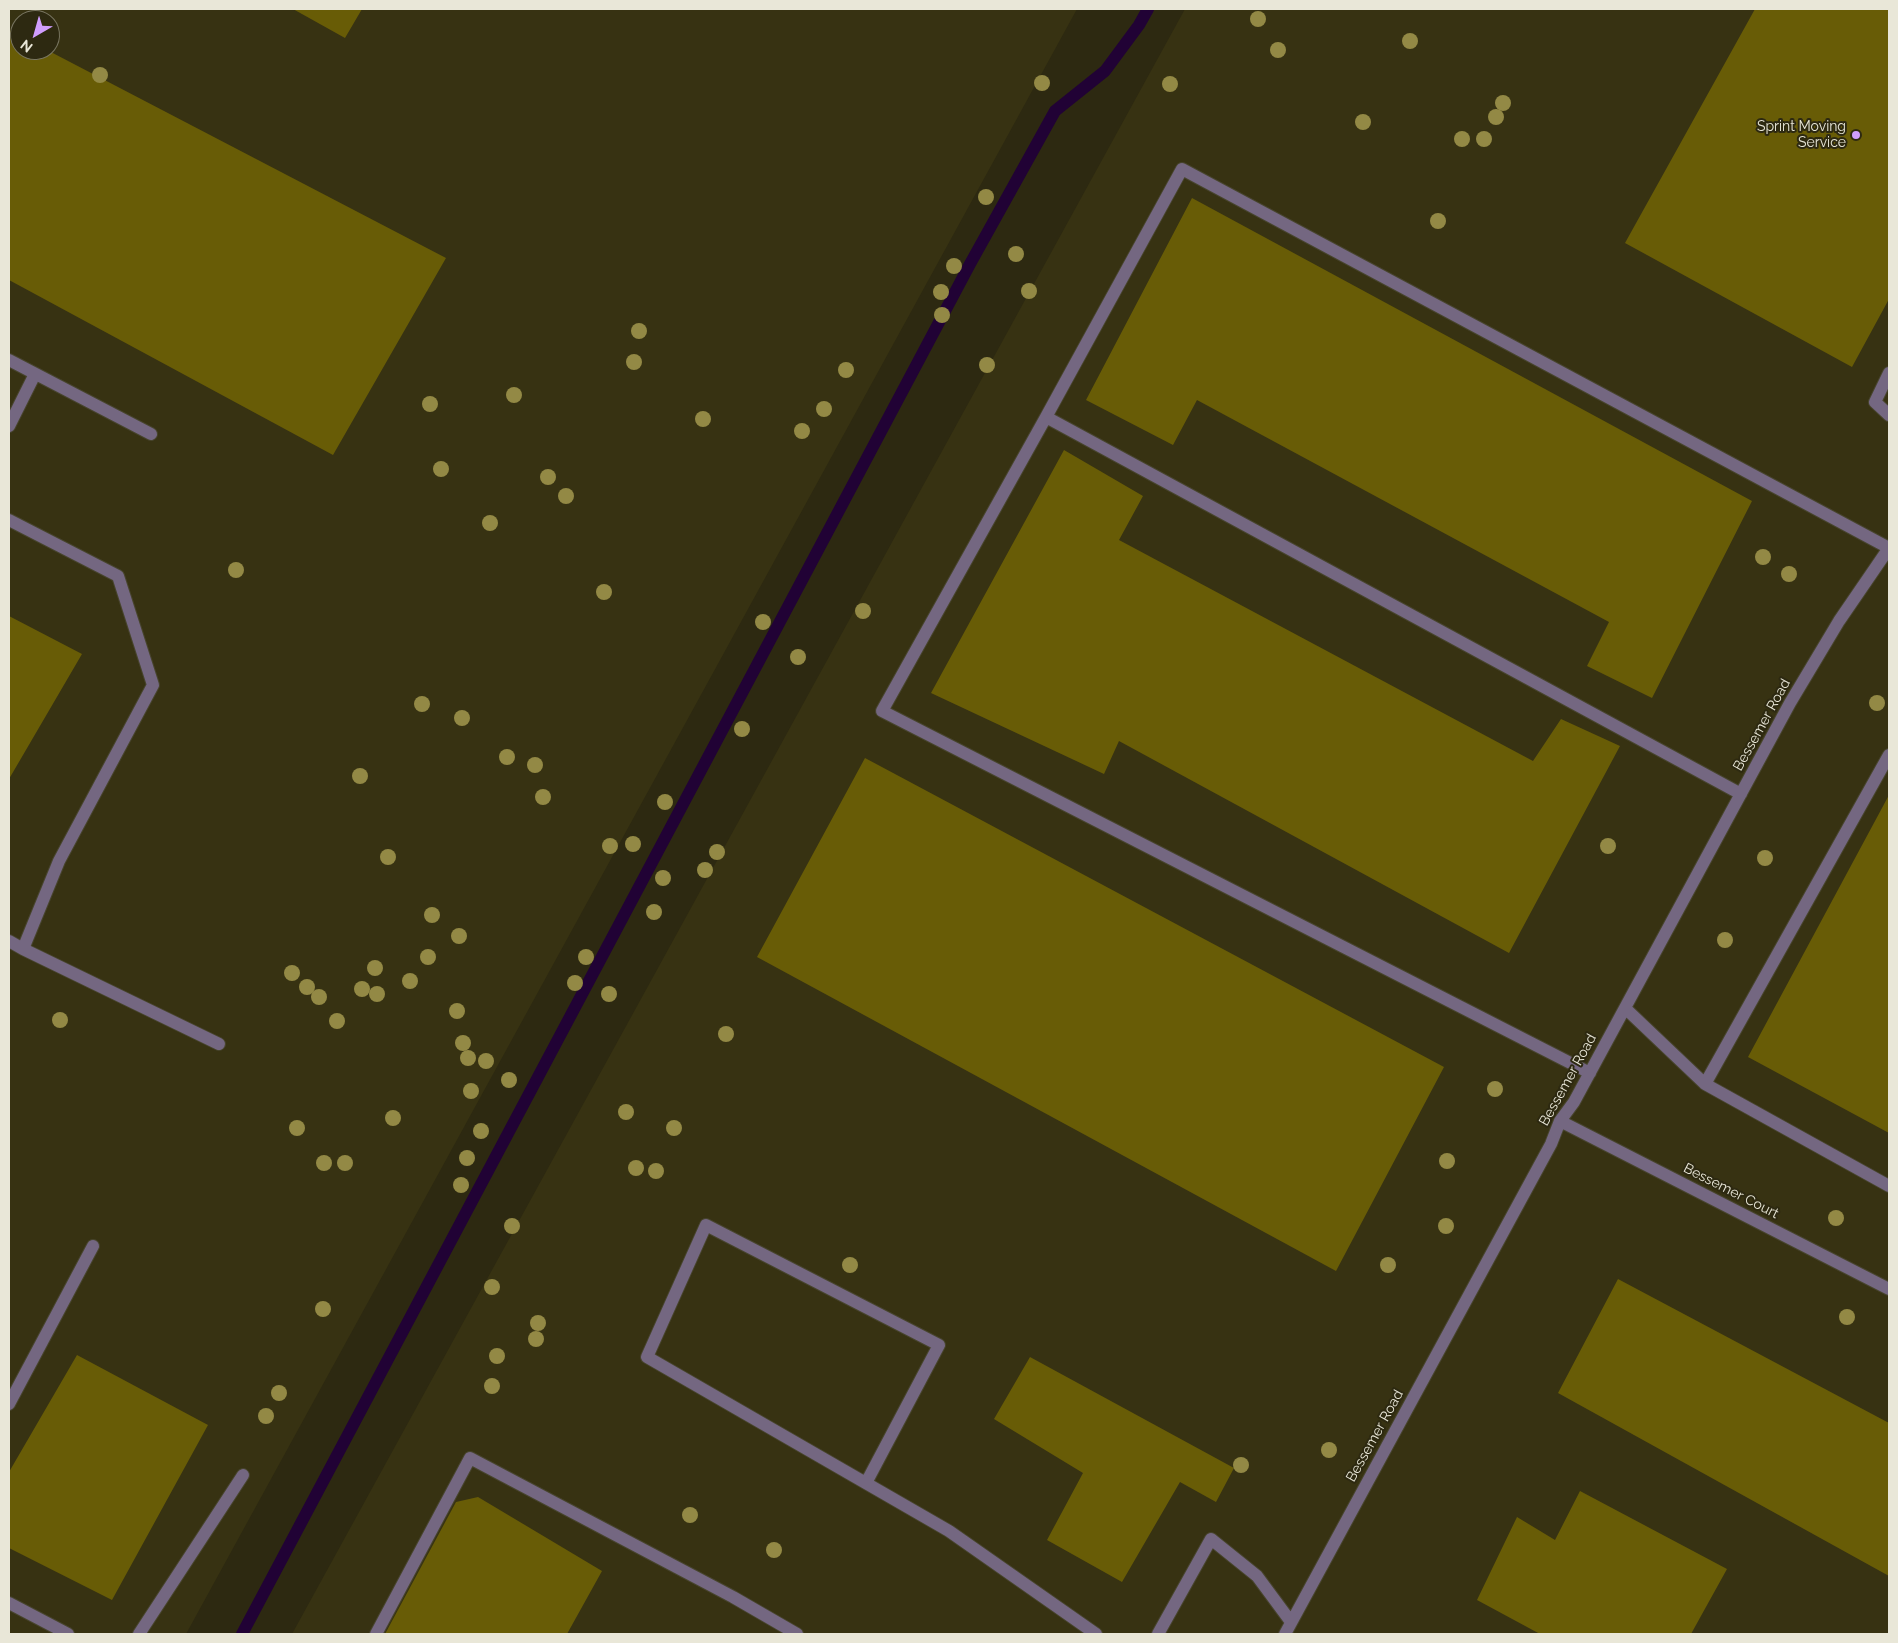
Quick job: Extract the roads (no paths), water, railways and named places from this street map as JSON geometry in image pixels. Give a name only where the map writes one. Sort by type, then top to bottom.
[{"type":"street","points":[[1590,1073],[882,711],[1182,169],[1889,548]]},
{"type":"street","points":[[9,360],[151,434]]},
{"type":"street","points":[[1889,373],[1875,402],[1889,415]]},
{"type":"street","points":[[9,426],[35,374]]},
{"type":"street","points":[[1046,417],[1741,794]]},
{"type":"street","points":[[9,520],[118,576],[152,685],[59,861],[23,948]]},
{"type":"street","name":"Bessemer Road","points":[[1285,1634],[1551,1144],[1560,1120],[1574,1102],[1590,1073],[1799,686],[1839,621],[1884,564],[1889,548]]},
{"type":"street","points":[[1704,1084],[1889,755]]},
{"type":"street","points":[[9,941],[219,1044]]},
{"type":"street","points":[[1625,1008],[1704,1084],[1889,1186]]},
{"type":"street","name":"Bessemer Court","points":[[1560,1120],[1889,1289]]},
{"type":"street","points":[[866,1483],[939,1345],[706,1226],[647,1357],[949,1531],[1096,1634]]},
{"type":"street","points":[[9,1404],[93,1246]]},
{"type":"street","points":[[376,1634],[470,1458],[733,1596],[797,1634]]},
{"type":"street","points":[[139,1634],[244,1475]]},
{"type":"street","points":[[1158,1634],[1211,1539],[1257,1576],[1291,1622]]},
{"type":"street","points":[[9,1604],[68,1634]]},
{"type":"waterway","points":[[242,1634],[970,264],[1055,111],[1105,71],[1139,25],[1148,9]]},
{"type":"place","name":"Sprint Moving Service","points":[[1856,135]]}]
